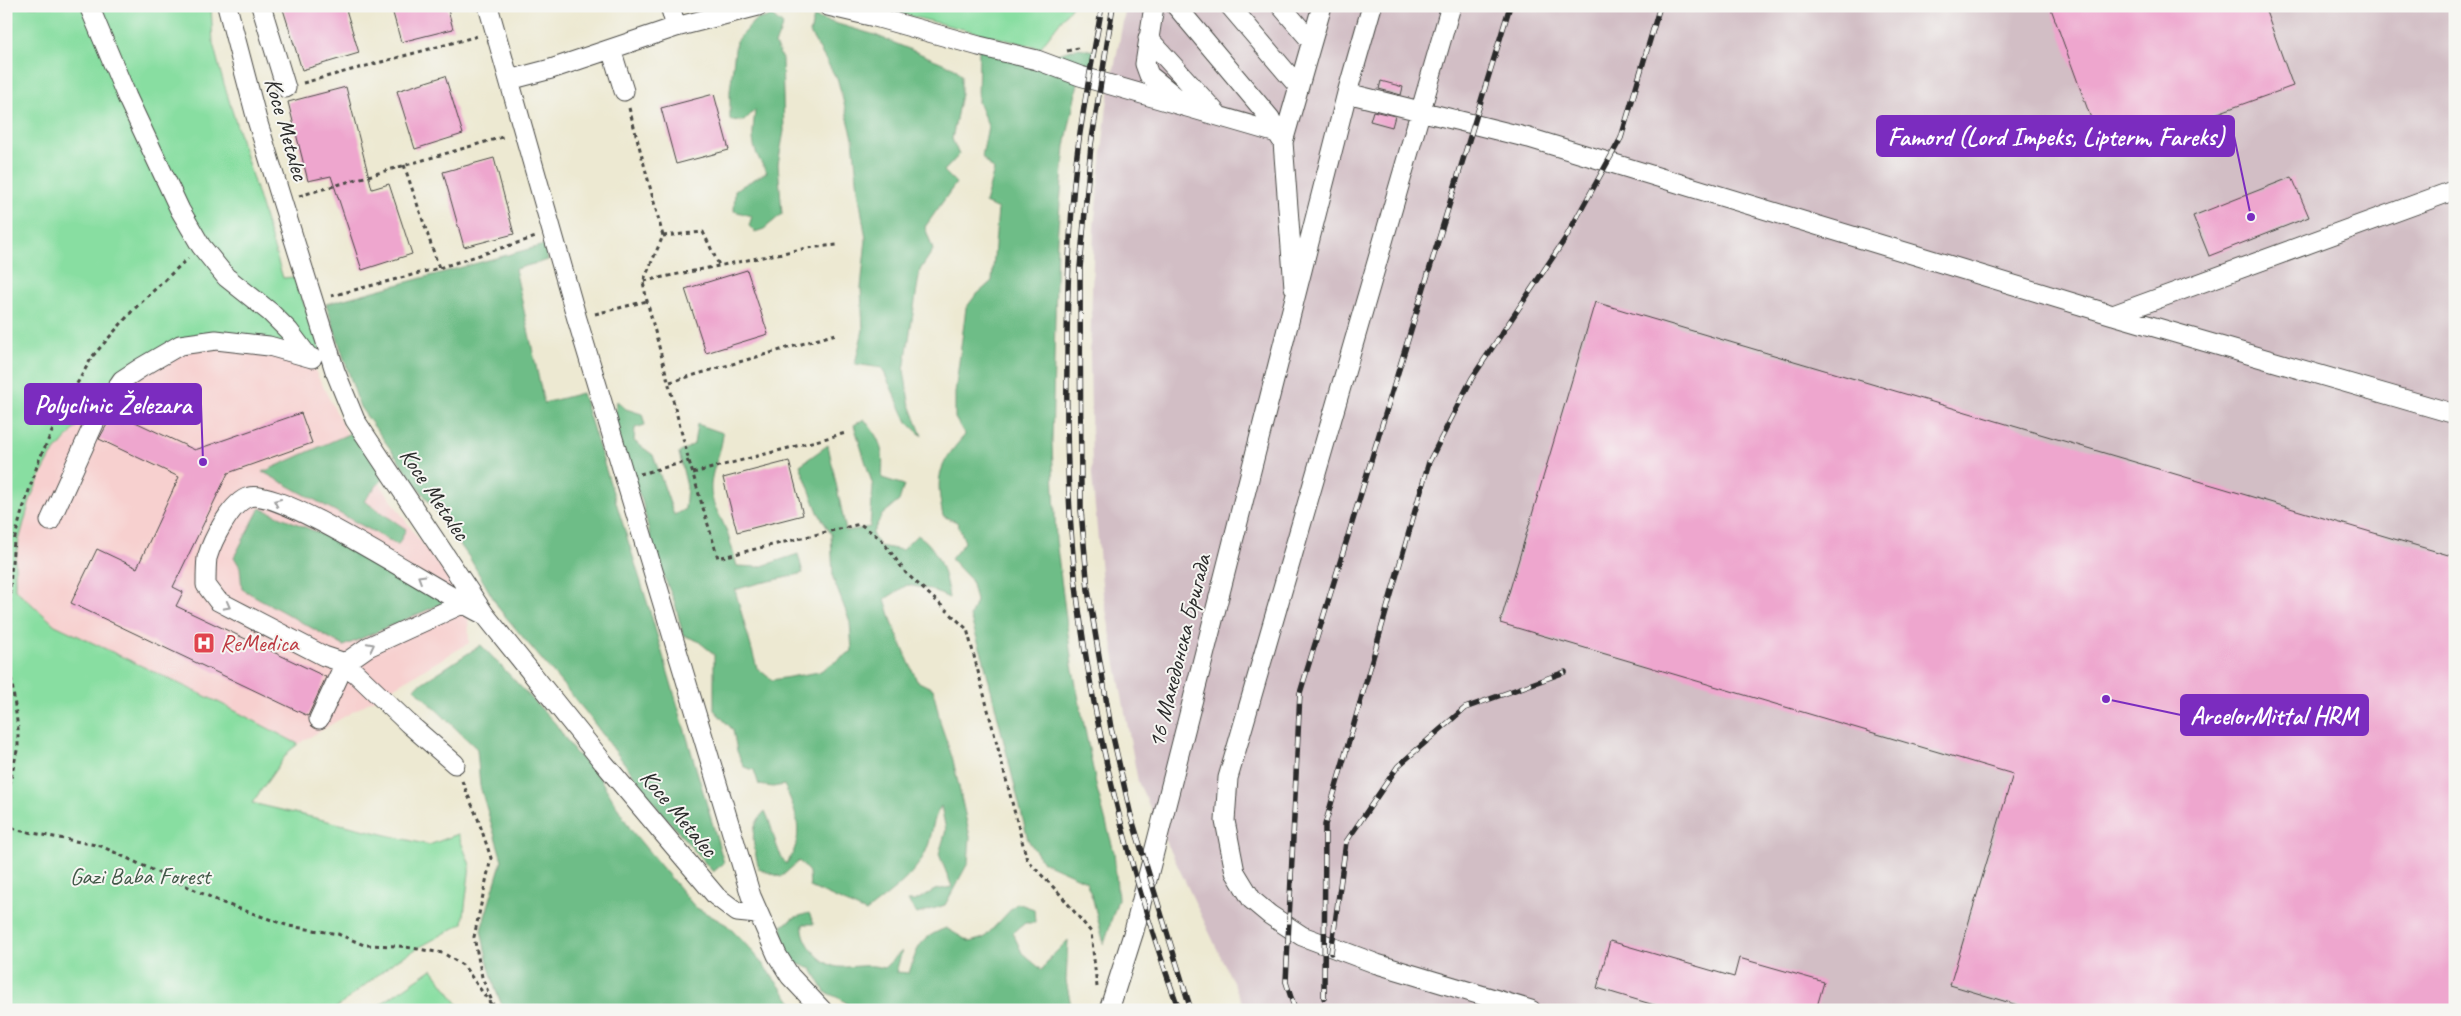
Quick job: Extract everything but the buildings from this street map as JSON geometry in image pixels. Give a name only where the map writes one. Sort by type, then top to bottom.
[{"type":"street","points":[[89,6],[139,123],[180,210],[201,246],[226,277],[270,312],[289,331],[307,355]]},
{"type":"street","name":"Koce Metalec","points":[[228,6],[257,120],[334,371],[355,420],[485,615],[602,762],[716,896],[737,912],[757,914]]},
{"type":"street","name":"Koce Metalec","points":[[261,6],[286,88]]},
{"type":"street","name":"Koce Metalec","points":[[488,6],[577,319],[757,914],[777,955],[790,976],[822,1010]]},
{"type":"street","points":[[670,6],[676,27]]},
{"type":"street","points":[[509,80],[551,70],[676,27],[758,6]]},
{"type":"street","points":[[828,6],[1037,60],[1080,76],[1219,116],[1280,137]]},
{"type":"street","points":[[1154,6],[1145,64],[1148,75],[1191,109]]},
{"type":"street","points":[[1176,6],[1270,118],[1280,137],[1295,304]]},
{"type":"street","points":[[1230,6],[1298,86]]},
{"type":"street","points":[[1282,6],[1311,40]]},
{"type":"street","points":[[1280,137],[1298,86],[1322,6]]},
{"type":"street","name":"16 Македонска Бригада","points":[[1110,1009],[1134,931],[1295,304],[1347,93],[1372,6]]},
{"type":"street","points":[[1451,6],[1228,778],[1225,821],[1235,872],[1252,900],[1270,915],[1302,936],[1377,964],[1531,1010]]},
{"type":"street","points":[[1148,38],[1219,116]]},
{"type":"street","points":[[611,49],[624,91]]},
{"type":"street","points":[[1347,93],[1539,141],[2114,315],[2455,414]]},
{"type":"street","points":[[2114,315],[2455,190]]},
{"type":"street","points":[[50,520],[97,417],[122,380],[180,346],[216,340],[250,342],[307,355],[334,371]]},
{"type":"street","points":[[455,764],[408,723],[345,663],[324,656],[218,601],[206,585],[207,558],[219,529],[237,504],[250,496],[269,498],[371,548],[462,604],[485,615]]},
{"type":"street","points":[[319,718],[345,663],[368,646],[462,604]]},
{"type":"path","points":[[286,88],[496,31]]},
{"type":"path","points":[[624,91],[663,236],[643,282],[689,461],[718,558],[860,524],[881,539],[906,573],[967,629],[1026,860],[1060,893],[1091,932],[1096,986],[1110,1009]]},
{"type":"path","points":[[282,201],[524,131]]},
{"type":"path","points":[[404,165],[439,268]]},
{"type":"path","points":[[313,301],[439,268],[552,232]]},
{"type":"path","points":[[663,236],[703,232],[719,265]]},
{"type":"path","points":[[643,282],[806,248],[837,245]]},
{"type":"path","points":[[577,319],[647,301]]},
{"type":"path","points":[[670,382],[836,334]]},
{"type":"path","points":[[693,474],[846,433]]},
{"type":"path","points":[[625,478],[689,461]]},
{"type":"path","points":[[455,764],[478,819],[491,858],[474,937],[482,977],[495,1010]]},
{"type":"path","points":[[6,822],[17,830],[101,846],[223,904],[289,926],[338,934],[364,945],[399,946],[443,953],[464,966],[495,1010]]},
{"type":"shaded area","points":[[1126,6],[2455,6],[2455,1010],[1246,1010],[1138,782],[1103,594],[1092,476],[1090,357],[1094,227],[1107,105]]},
{"type":"shaded area","points":[[178,344],[307,355],[353,445],[415,534],[468,602],[469,643],[298,744],[220,703],[55,625],[15,589],[15,560],[24,519],[31,497],[51,456],[99,400]]},
{"type":"green space","name":"Gazi Baba Forest","points":[[6,6],[211,6],[213,43],[221,74],[283,278],[294,277],[321,349],[320,355],[211,336],[119,378],[51,456],[40,477],[31,497],[19,541],[15,560],[15,589],[55,625],[220,703],[298,744],[288,752],[252,803],[429,845],[458,834],[470,865],[463,923],[395,961],[334,1010],[6,1010]]},
{"type":"green space","points":[[869,6],[1072,6],[1040,48]]},
{"type":"green space","points":[[772,16],[783,25],[775,44],[782,59],[784,131],[778,164],[782,214],[764,229],[755,232],[749,226],[752,216],[734,211],[735,190],[767,172],[755,149],[753,129],[755,110],[744,121],[730,120],[730,91],[736,41],[755,20]]},
{"type":"green space","points":[[814,17],[875,35],[955,68],[961,75],[961,94],[952,139],[959,155],[944,171],[956,183],[925,227],[933,250],[920,270],[904,370],[909,402],[922,436],[907,422],[882,368],[855,364],[863,330],[861,288],[866,239],[858,190],[853,138],[838,81],[810,33]]},
{"type":"green space","points":[[979,46],[1037,60],[1078,48],[1094,51],[1091,70],[1081,68],[1065,146],[1057,239],[1052,443],[1056,540],[1072,665],[1097,789],[1114,852],[1118,899],[1104,944],[1093,900],[1086,881],[1043,862],[1028,840],[983,657],[970,617],[976,601],[971,580],[951,559],[965,542],[957,522],[943,516],[939,491],[939,481],[944,464],[965,435],[955,418],[955,393],[966,308],[975,296],[992,281],[998,209],[985,203],[994,170],[982,157],[988,126],[978,102]]},
{"type":"green space","points":[[544,245],[548,260],[515,269],[544,403],[582,393],[649,608],[724,863],[713,872],[661,812],[585,711],[500,610],[469,557],[360,407],[326,304]]},
{"type":"green space","points":[[617,401],[626,409],[642,414],[645,425],[635,428],[634,441],[653,455],[674,515],[685,509],[687,487],[679,453],[694,444],[697,424],[723,433],[721,447],[713,472],[711,491],[715,506],[728,535],[737,566],[759,567],[798,554],[803,573],[735,590],[757,668],[772,680],[819,672],[852,651],[850,622],[833,578],[831,534],[818,512],[800,465],[828,445],[846,531],[870,527],[873,486],[854,425],[864,419],[875,434],[882,453],[882,478],[904,485],[899,501],[882,515],[872,534],[879,546],[902,550],[917,535],[924,540],[940,562],[949,598],[929,589],[907,585],[885,599],[893,625],[917,681],[933,689],[941,725],[953,760],[970,837],[968,863],[945,905],[917,914],[908,901],[915,901],[935,890],[952,887],[939,854],[946,830],[941,806],[935,817],[926,851],[915,869],[866,912],[810,887],[809,872],[799,861],[781,877],[759,869],[753,839],[759,818],[765,811],[779,852],[786,864],[792,854],[798,835],[793,805],[784,785],[773,787],[759,785],[754,770],[744,767],[737,751],[733,730],[714,710],[714,654],[698,641],[683,635],[675,603],[654,553],[642,501],[622,453],[614,418]]},
{"type":"green space","points":[[353,432],[384,477],[364,501],[406,529],[398,545],[263,472]]},
{"type":"green space","points":[[260,508],[338,541],[446,602],[344,646],[242,589],[240,567],[234,557]]},
{"type":"green space","points":[[481,645],[555,723],[574,751],[599,777],[631,830],[695,907],[727,925],[754,953],[798,1010],[504,1010],[496,991],[481,930],[502,860],[480,786],[477,749],[414,688]]},
{"type":"green space","points":[[1017,903],[1034,909],[1035,923],[1025,923],[1013,933],[1022,953],[1042,970],[1051,957],[1068,940],[1066,981],[1072,1010],[856,1010],[841,999],[825,992],[812,969],[793,962],[783,941],[782,926],[793,918],[809,913],[814,924],[803,924],[807,943],[827,963],[838,967],[877,966],[884,968],[902,951],[896,972],[909,973],[917,950],[924,940],[930,936],[946,928],[970,942],[984,938]]},
{"type":"green space","points":[[432,969],[462,1010],[372,1010]]},
{"type":"railway","points":[[1102,6],[1078,143],[1070,238],[1067,312],[1067,423],[1072,543],[1078,603],[1105,758],[1131,860],[1179,1010]]},
{"type":"railway","points":[[1113,6],[1091,145],[1080,268],[1081,510],[1088,590],[1111,728],[1131,816],[1191,1010]]},
{"type":"railway","points":[[1295,1010],[1286,982],[1300,693],[1510,6]]},
{"type":"railway","points":[[1324,998],[1325,825],[1429,462],[1472,378],[1565,239],[1621,138],[1660,6]]},
{"type":"railway","points":[[1331,953],[1346,842],[1398,766],[1465,708],[1565,672]]},
{"type":"place","name":"Famord (Lord Impeks, Lipterm, Fareks)","points":[[2251,217]]},
{"type":"place","name":"Polyclinic Železara","points":[[203,462]]},
{"type":"place","name":"ReMedica","points":[[204,643]]},
{"type":"place","name":"ArcelorMittal HRM","points":[[2106,699]]}]
